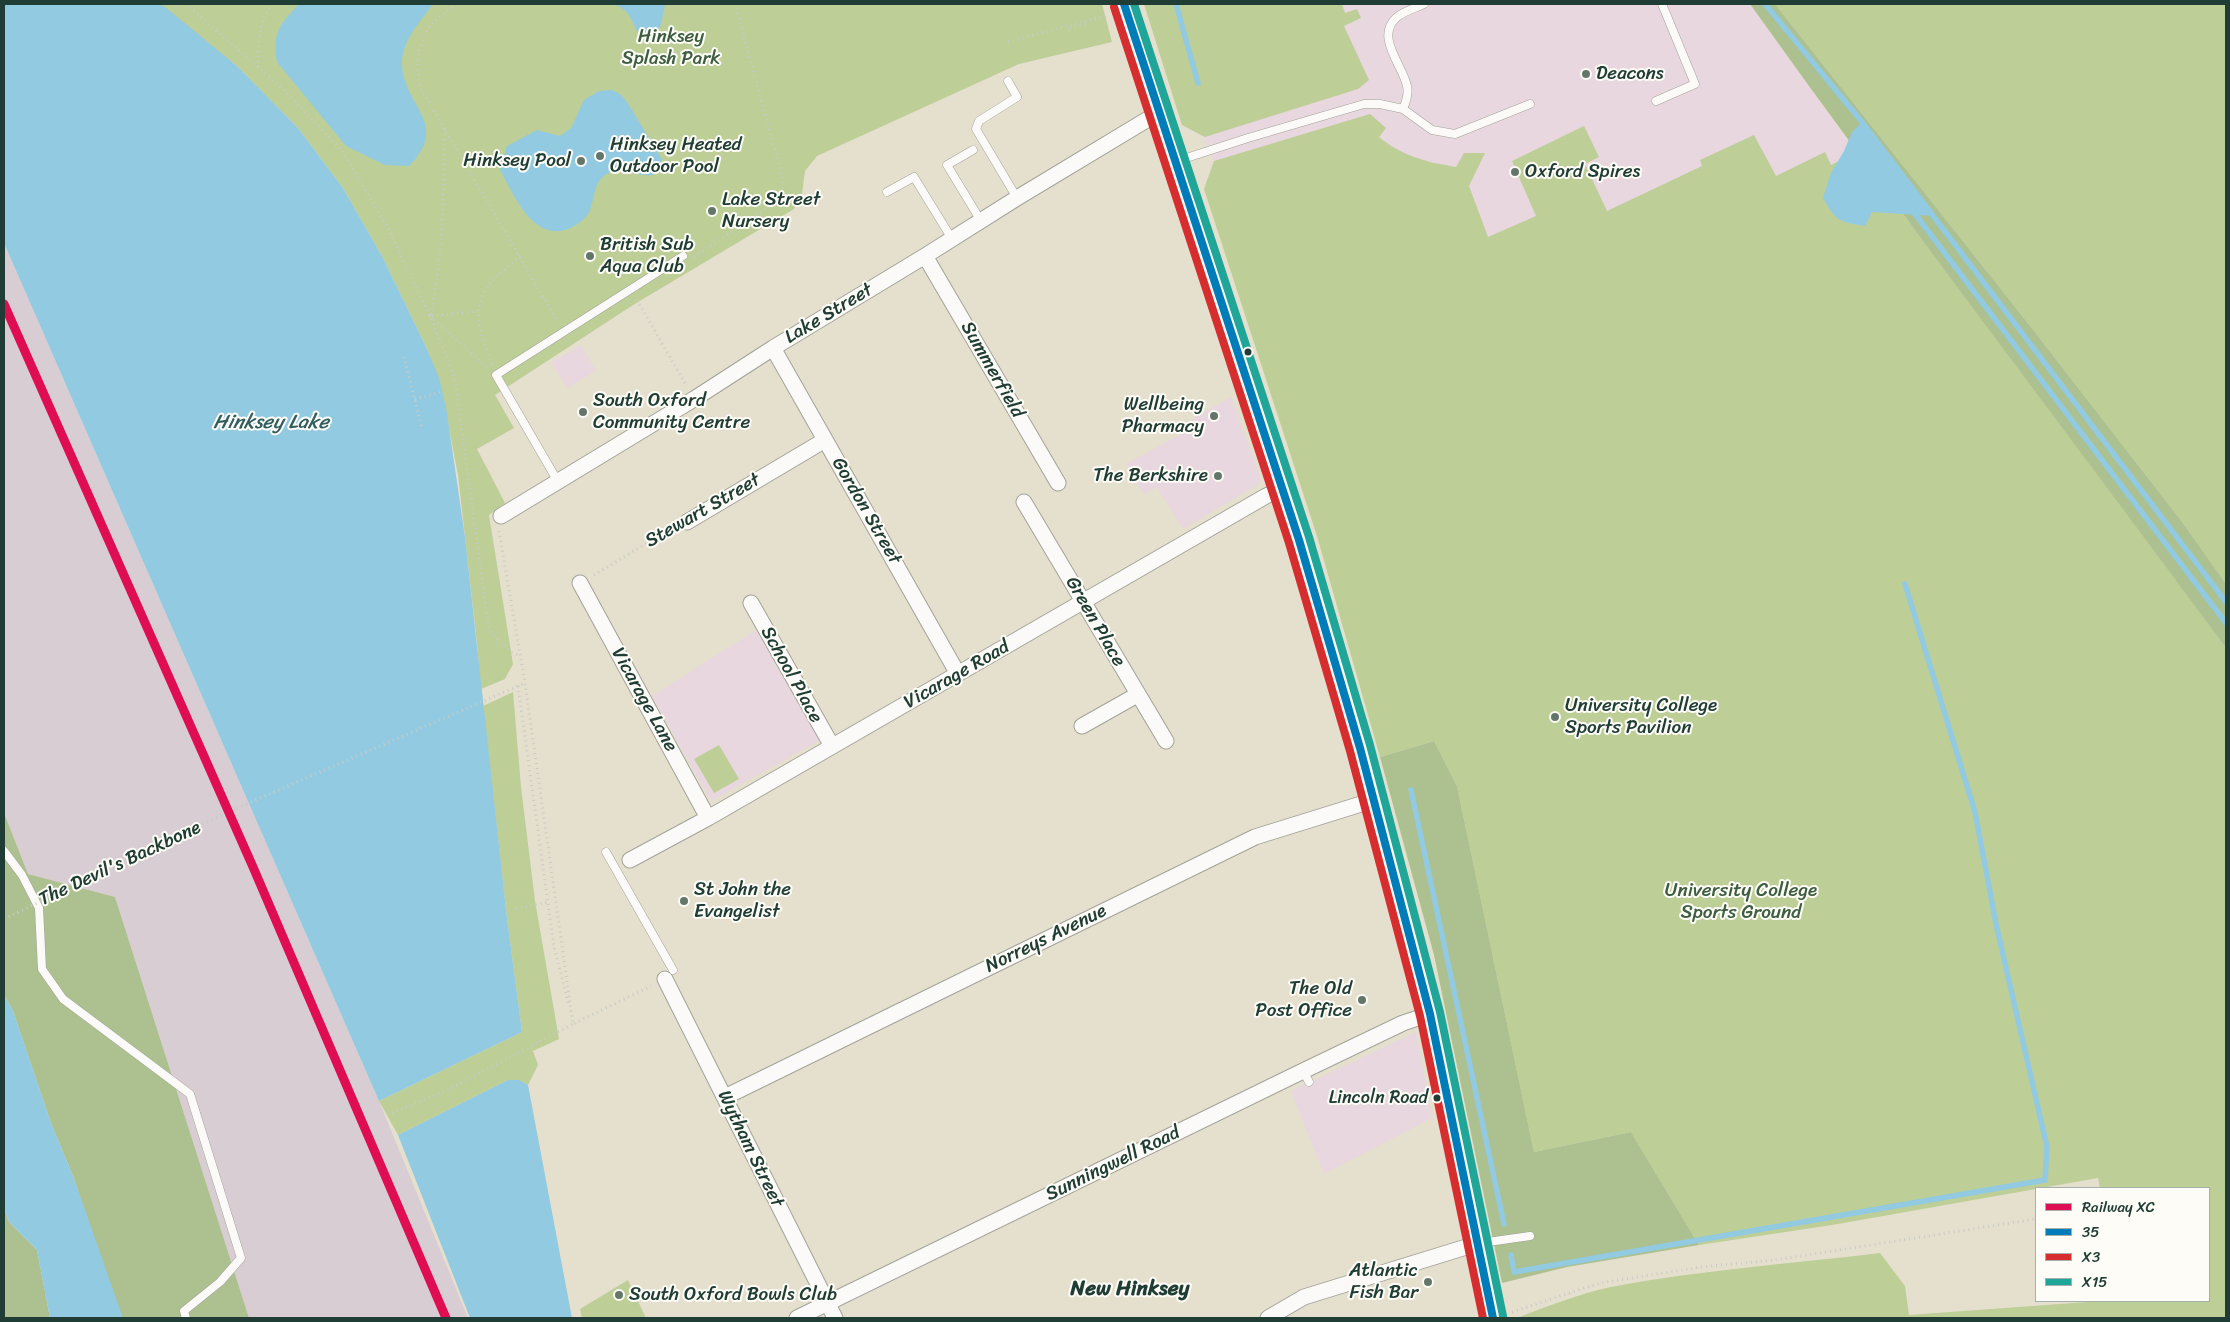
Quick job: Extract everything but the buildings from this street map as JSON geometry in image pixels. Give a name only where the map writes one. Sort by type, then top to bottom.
[{"type":"main road","points":[[1118,9],[1158,113],[1282,488],[1351,713],[1430,1014],[1476,1244],[1501,1316]]},
{"type":"street","name":"Lake Street","points":[[501,516],[1158,113]]},
{"type":"street","name":"Summerfield","points":[[926,256],[1058,483]]},
{"type":"street","name":"Gordon Street","points":[[773,348],[958,674]]},
{"type":"street","name":"Stewart Street","points":[[687,522],[825,440]]},
{"type":"street","name":"Vicarage Road","points":[[630,860],[708,818],[1282,488]]},
{"type":"street","name":"Green Place","points":[[1024,502],[1166,741]]},
{"type":"street","name":"Vicarage Lane","points":[[580,583],[708,818]]},
{"type":"street","name":"School Place","points":[[751,603],[832,746]]},
{"type":"street","points":[[1082,726],[1137,695]]},
{"type":"street","name":"Norreys Avenue","points":[[725,1097],[1255,837],[1374,800]]},
{"type":"street","name":"Wytham Street","points":[[669,974],[725,1097],[835,1318]]},
{"type":"street","name":"Sunningwell Road","points":[[797,1318],[1306,1076],[1403,1023],[1430,1014]]},
{"type":"street","points":[[1268,1318],[1304,1297],[1476,1244]]},
{"type":"lane","points":[[1403,109],[1407,99],[1407,88],[1389,44],[1390,28],[1396,18],[1424,4]]},
{"type":"lane","points":[[1656,101],[1695,84],[1662,4]]},
{"type":"lane","points":[[1008,81],[1017,97],[979,121],[976,129],[1017,198]]},
{"type":"lane","points":[[1174,162],[1364,104],[1380,104],[1403,109],[1432,130],[1455,134],[1530,104]]},
{"type":"lane","points":[[973,150],[947,165],[981,220]]},
{"type":"lane","points":[[909,169],[952,239]]},
{"type":"lane","points":[[887,192],[914,177]]},
{"type":"lane","points":[[557,480],[496,375],[687,258]]},
{"type":"lane","points":[[4,851],[22,875],[39,908],[42,969],[63,999],[190,1094],[241,1258],[220,1282],[184,1311],[186,1318]]},
{"type":"lane","points":[[606,852],[669,974]]},
{"type":"lane","points":[[615,868],[630,860]]},
{"type":"lane","points":[[1476,1244],[1530,1236]]},
{"type":"path","points":[[186,4],[283,89],[342,151],[388,228],[430,316],[455,378],[489,631],[511,652],[520,656]]},
{"type":"path","points":[[258,67],[258,45],[266,11],[272,4]]},
{"type":"path","points":[[456,4],[430,26],[418,52],[416,70],[420,87],[564,332]]},
{"type":"path","points":[[687,258],[771,206],[783,194],[782,176],[735,4]]},
{"type":"path","points":[[1008,42],[1086,21],[1118,9]]},
{"type":"path","points":[[1075,18],[1076,23]]},
{"type":"path","points":[[1069,31],[1068,28],[1086,24],[1086,21]]},
{"type":"path","points":[[430,316],[437,287],[443,232],[445,129]]},
{"type":"path","points":[[496,375],[481,334],[478,312],[486,289],[520,255]]},
{"type":"path","points":[[634,296],[694,399]]},
{"type":"path","points":[[430,316],[478,312]]},
{"type":"path","points":[[430,316],[496,375]]},
{"type":"path","points":[[404,356],[422,428]]},
{"type":"path","points":[[415,399],[442,392]]},
{"type":"path","points":[[501,516],[498,523],[525,683],[573,1024]]},
{"type":"path","name":"Stewart Street","points":[[580,583],[679,524],[687,522]]},
{"type":"path","points":[[525,683],[518,686],[554,947],[573,1024]]},
{"type":"path","name":"The Devil's Backbone","points":[[4,919],[272,792],[518,686]]},
{"type":"path","points":[[516,909],[548,902]]},
{"type":"path","points":[[392,1113],[448,1090],[669,974]]},
{"type":"path","points":[[1501,1316],[1600,1283],[1701,1267],[1785,1259],[2035,1219]]},
{"type":"shaded area","name":"Oxford Spires","points":[[1144,4],[1750,4],[1856,152],[1522,330],[1204,189],[1214,161],[1204,137],[1182,125]]},
{"type":"shaded area","points":[[4,243],[379,1101],[468,1318],[249,1318],[115,897],[28,874],[4,813]]},
{"type":"shaded area","points":[[581,345],[596,371],[567,388],[552,362]]},
{"type":"shaded area","points":[[1231,397],[1261,480],[1257,485],[1183,529],[1157,487],[1144,494],[1126,464],[1194,427],[1191,420]]},
{"type":"shaded area","points":[[758,629],[820,740],[713,800],[709,798],[652,696]]},
{"type":"shaded area","points":[[1416,1032],[1432,1118],[1324,1174],[1291,1091]]},
{"type":"green space","name":"Hinksey Splash Park","points":[[159,4],[1102,4],[1112,42],[1019,64],[817,156],[805,171],[802,194],[794,209],[633,305],[495,395],[514,428],[477,449],[505,503],[489,515],[513,664],[505,679],[481,689],[458,475],[442,392],[427,349],[383,258],[343,188],[298,128],[237,66]]},
{"type":"green space","points":[[1144,4],[1342,4],[1345,13],[1357,9],[1361,18],[1344,26],[1369,80],[1358,89],[1205,137],[1182,125]]},
{"type":"green space","points":[[1750,4],[1775,4],[2027,322],[2183,523],[2226,584],[2226,648],[1868,166]]},
{"type":"green space","points":[[1775,4],[2226,4],[2226,584],[2183,523],[2027,322]]},
{"type":"green space","name":"University College Sports Ground","points":[[1370,114],[1386,128],[1379,137],[1406,154],[1456,167],[1464,153],[1485,153],[1469,186],[1488,237],[1536,216],[1512,161],[1584,126],[1599,157],[1585,164],[1607,211],[1702,166],[1700,160],[1754,135],[1776,176],[1825,152],[1831,165],[1856,152],[2094,467],[2226,648],[2226,1318],[1517,1318],[1599,1290],[1644,1281],[1880,1253],[1905,1286],[1909,1315],[2087,1302],[2210,1302],[2210,1187],[2100,1187],[2098,1178],[2047,1187],[2035,1187],[2035,1189],[1832,1225],[1699,1245],[1631,1132],[1534,1152],[1457,786],[1434,741],[1380,757],[1317,536],[1204,189],[1214,161]]},
{"type":"green space","points":[[513,692],[521,787],[535,901],[559,1039],[533,1051],[538,1065],[528,1085],[519,1080],[508,1080],[398,1135],[379,1101],[522,1032],[483,706]]},
{"type":"green space","points":[[1434,741],[1457,786],[1534,1152],[1631,1132],[1699,1245],[1567,1267],[1502,1283],[1434,955],[1380,757]]},
{"type":"green space","points":[[719,745],[739,779],[714,793],[694,759]]},
{"type":"green space","points":[[4,813],[28,874],[115,897],[249,1318],[123,1318],[119,1312],[73,1176],[51,1123],[13,1011],[4,995]]},
{"type":"green space","points":[[4,1208],[9,1222],[37,1250],[50,1318],[4,1318]]},
{"type":"green space","name":"South Oxford Bowls Club","points":[[628,1280],[646,1318],[582,1318],[580,1309]]},
{"type":"water","name":"Hinksey Lake","points":[[4,4],[159,4],[237,66],[298,128],[343,188],[383,258],[439,378],[446,407],[465,537],[507,918],[522,1032],[379,1101],[4,243]]},
{"type":"water","points":[[299,4],[433,4],[412,32],[403,56],[402,65],[405,80],[426,127],[426,138],[421,151],[409,166],[385,165],[346,146],[277,62],[276,44],[279,30],[282,23]]},
{"type":"water","points":[[613,4],[665,4],[661,24],[654,39],[646,41],[637,31],[626,11]]},
{"type":"water","name":"Hinksey Pool","points":[[612,90],[620,94],[627,102],[661,158],[661,168],[652,175],[620,171],[606,174],[598,183],[589,212],[582,220],[568,229],[555,231],[544,229],[534,222],[518,203],[500,170],[507,146],[537,130],[560,136],[571,128],[584,100],[599,91]]},
{"type":"water","points":[[1862,122],[1933,216],[1872,212],[1865,226],[1839,219],[1831,212],[1823,198],[1831,173],[1844,151],[1852,132]]},
{"type":"water","points":[[4,995],[13,1011],[51,1123],[73,1176],[123,1318],[50,1318],[37,1250],[9,1222],[4,1208]]},
{"type":"water","points":[[508,1080],[519,1080],[528,1085],[572,1318],[470,1318],[398,1135]]},
{"type":"waterway","points":[[1176,4],[1198,83]]},
{"type":"waterway","points":[[1765,4],[1862,122],[2226,602]]},
{"type":"waterway","points":[[1912,210],[2226,623]]},
{"type":"waterway","points":[[1511,1255],[1514,1272],[2045,1180],[2047,1147],[1996,924],[1975,812],[1905,584]]},
{"type":"waterway","points":[[1411,790],[1504,1224]]},
{"type":"rail line","name":"XC","points":[[4,304],[253,867],[446,1318]]},
{"type":"transit line","name":"35","points":[[1124,4],[1299,540],[1360,748],[1430,1014],[1493,1318]]},
{"type":"transit line","name":"X15","points":[[1134,4],[1309,537],[1370,745],[1440,1012],[1503,1316]]},
{"type":"transit line","name":"X3","points":[[1114,7],[1289,543],[1350,751],[1420,1016],[1483,1318]]},
{"type":"place","name":"Deacons","points":[[1586,74]]},
{"type":"place","name":"Hinksey Heated Outdoor Pool","points":[[600,156]]},
{"type":"place","name":"Hinksey Pool","points":[[581,161]]},
{"type":"place","name":"Oxford Spires","points":[[1515,172]]},
{"type":"place","name":"Lake Street Nursery","points":[[712,211]]},
{"type":"place","name":"British Sub Aqua Club","points":[[590,256]]},
{"type":"place","name":"South Oxford Community Centre","points":[[583,412]]},
{"type":"place","name":"Wellbeing Pharmacy","points":[[1214,416]]},
{"type":"place","name":"The Berkshire","points":[[1218,476]]},
{"type":"place","name":"University College Sports Pavilion","points":[[1555,717]]},
{"type":"place","name":"St John the Evangelist","points":[[684,901]]},
{"type":"place","name":"The Old Post Office","points":[[1362,1000]]},
{"type":"place","name":"Lincoln Road","points":[[1437,1098]]},
{"type":"place","name":"Atlantic Fish Bar","points":[[1428,1282]]},
{"type":"place","name":"South Oxford Bowls Club","points":[[619,1295]]},
{"type":"district","name":"New Hinksey","points":[[1130,1290]]}]
